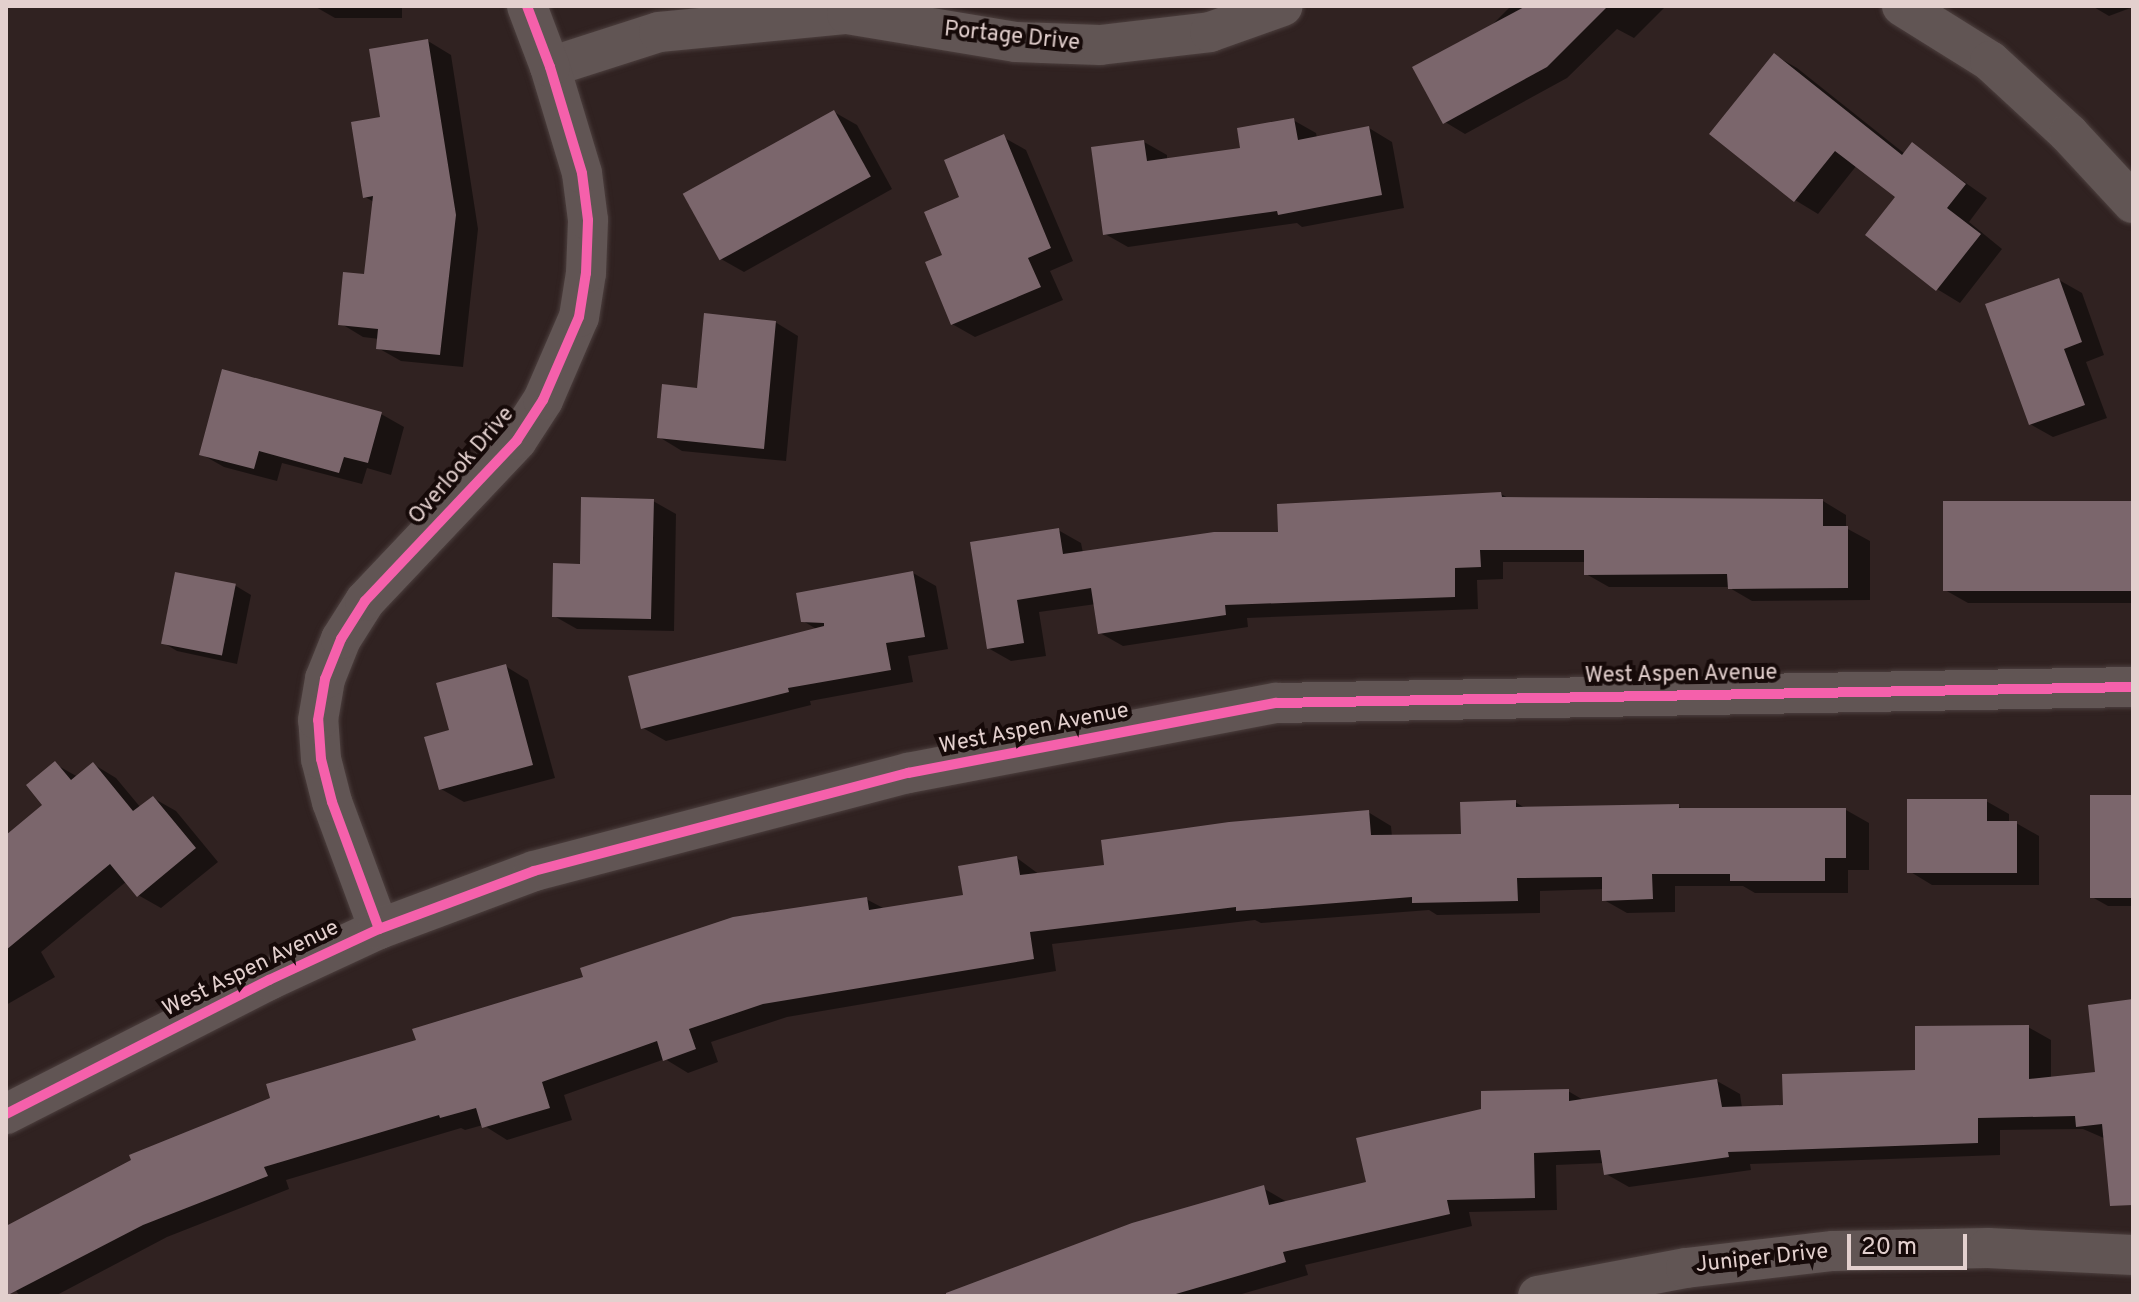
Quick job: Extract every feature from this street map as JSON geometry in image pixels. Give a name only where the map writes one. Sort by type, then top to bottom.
[{"type":"street","name":"Overlook Drive","points":[[379,929],[332,802],[321,759],[318,720],[325,679],[341,639],[365,601],[517,440],[543,400],[573,332],[586,273],[588,220],[582,173],[550,67],[527,6]]},
{"type":"street","name":"Portage Drive","points":[[550,67],[659,32],[847,14],[1016,42],[1100,45],[1210,32],[1283,6]]},
{"type":"street","points":[[1902,6],[1990,61],[2069,134],[2133,203]]},
{"type":"street","name":"West Aspen Avenue","points":[[6,1114],[269,980],[379,929],[534,871],[908,773],[1276,703],[2133,687]]},
{"type":"street","name":"Juniper Drive","points":[[1538,1296],[1686,1268],[1833,1251],[1988,1248],[2133,1255]]},
{"type":"building","points":[[1526,6],[1608,6],[1547,67],[1443,124],[1412,67]]},
{"type":"building","points":[[428,39],[456,215],[440,355],[376,349],[378,329],[338,325],[343,272],[364,274],[373,196],[363,198],[351,122],[380,117],[369,49]]},
{"type":"building","points":[[1774,53],[1902,155],[1912,142],[1966,184],[1947,208],[1981,234],[1936,291],[1865,235],[1895,197],[1835,151],[1794,202],[1709,134]]},
{"type":"building","points":[[834,110],[871,176],[720,260],[683,194]]},
{"type":"building","points":[[1294,118],[1298,140],[1369,126],[1382,195],[1278,215],[1277,211],[1103,235],[1091,147],[1144,140],[1147,161],[1240,148],[1237,128]]},
{"type":"building","points":[[1004,134],[1051,248],[1028,258],[1041,287],[951,325],[925,262],[942,255],[924,212],[959,197],[944,160]]},
{"type":"building","points":[[2059,278],[2082,342],[2064,349],[2085,405],[2029,425],[1985,304]]},
{"type":"building","points":[[704,313],[776,321],[764,449],[657,438],[662,384],[697,388]]},
{"type":"building","points":[[222,369],[382,412],[368,463],[344,457],[339,473],[259,451],[254,469],[199,455]]},
{"type":"building","points":[[1501,492],[1502,497],[1823,499],[1823,526],[1848,526],[1848,588],[1728,589],[1727,574],[1584,575],[1584,550],[1480,550],[1481,567],[1455,568],[1455,597],[1225,605],[1226,615],[1098,634],[1091,588],[1017,600],[1024,643],[987,649],[970,542],[1059,528],[1063,554],[1214,532],[1278,532],[1277,504]]},
{"type":"building","points":[[581,497],[654,499],[651,619],[552,617],[553,563],[580,564]]},
{"type":"building","points":[[1943,501],[2131,501],[2131,591],[1943,591]]},
{"type":"building","points":[[913,571],[925,637],[886,643],[891,670],[788,688],[789,692],[641,729],[628,676],[824,626],[824,623],[801,622],[796,593]]},
{"type":"building","points":[[175,572],[236,584],[222,655],[161,644]]},
{"type":"building","points":[[506,664],[533,765],[439,790],[424,737],[449,730],[436,683]]},
{"type":"building","points":[[55,761],[71,780],[93,762],[133,811],[153,796],[196,848],[137,897],[110,864],[6,950],[6,835],[42,805],[26,785]]},
{"type":"building","points":[[2090,795],[2133,795],[2133,898],[2090,898]]},
{"type":"building","points":[[1907,799],[1987,799],[1987,821],[2017,821],[2017,873],[1907,873]]},
{"type":"building","points":[[1516,800],[1516,807],[1679,804],[1679,808],[1846,808],[1846,858],[1825,858],[1825,881],[1730,881],[1730,874],[1652,874],[1653,899],[1602,901],[1602,877],[1517,878],[1518,901],[1412,903],[1412,897],[1236,911],[1236,907],[1030,932],[1034,959],[763,1004],[689,1029],[696,1049],[663,1061],[657,1041],[542,1082],[550,1108],[482,1128],[476,1108],[440,1118],[439,1115],[264,1167],[268,1176],[143,1225],[6,1296],[6,1226],[131,1160],[129,1155],[270,1098],[266,1084],[416,1040],[412,1029],[583,977],[580,968],[733,917],[867,897],[869,910],[963,895],[958,866],[1017,856],[1020,875],[1104,865],[1101,840],[1229,822],[1369,810],[1371,835],[1461,834],[1460,802]]},
{"type":"building","points":[[2133,999],[2133,1205],[2110,1206],[2102,1124],[2076,1127],[2075,1116],[1978,1118],[1978,1143],[1728,1152],[1729,1157],[1604,1175],[1600,1150],[1534,1153],[1535,1198],[1447,1200],[1450,1214],[1283,1252],[1286,1262],[1169,1296],[946,1296],[946,1293],[1132,1223],[1264,1185],[1269,1205],[1366,1182],[1356,1138],[1481,1109],[1481,1091],[1569,1089],[1569,1101],[1717,1079],[1722,1107],[1783,1105],[1782,1074],[1915,1070],[1915,1026],[2029,1025],[2029,1079],[2095,1072],[2088,1005]]},
{"type":"cycle path","points":[[379,929],[332,802],[321,759],[318,720],[325,679],[341,639],[365,601],[517,440],[543,400],[579,317],[586,273],[588,220],[582,173],[550,67],[527,6]]},
{"type":"cycle path","points":[[6,1114],[269,980],[379,929],[534,871],[908,773],[1276,703],[2133,687]]}]
